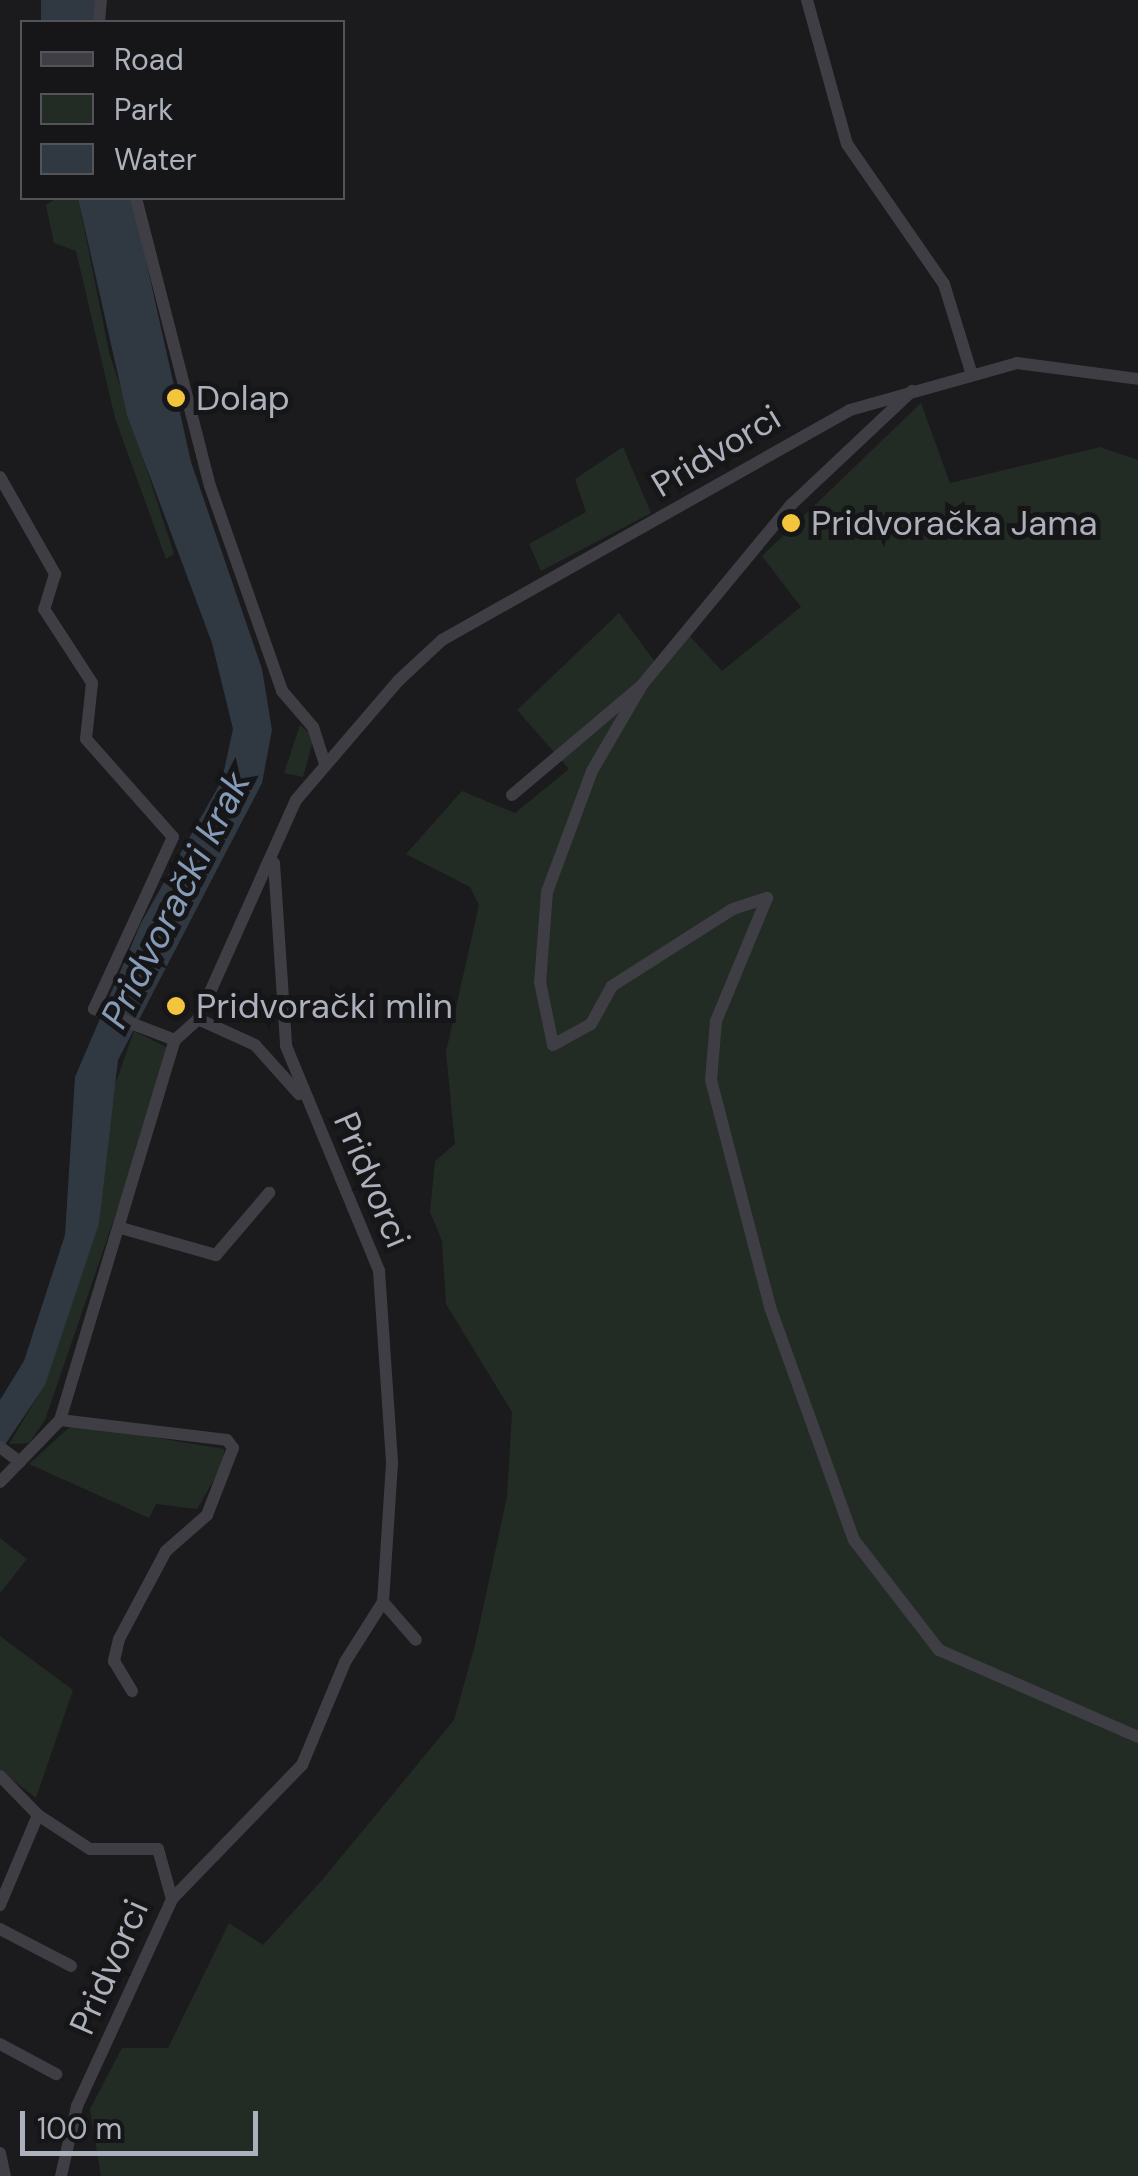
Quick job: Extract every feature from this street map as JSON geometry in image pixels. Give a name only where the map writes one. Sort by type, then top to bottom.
[{"type":"street","points":[[807,0],[847,144],[944,284],[971,372]]},
{"type":"street","points":[[137,200],[210,486],[282,691],[313,726],[325,764]]},
{"type":"street","name":"Pridvorci","points":[[176,1040],[198,1019],[296,800],[442,640],[578,570],[817,426],[918,386],[1018,363],[1138,379]]},
{"type":"street","points":[[918,386],[792,504],[642,685],[592,771],[547,892],[540,982],[553,1045],[591,1024],[612,986],[733,909],[768,898],[716,1021],[711,1080],[770,1307],[854,1540],[939,1650],[1138,1737]]},
{"type":"street","points":[[0,477],[50,561],[44,608],[92,683],[86,739],[173,837],[94,1008],[136,1028],[176,1040],[60,1420],[0,1482]]},
{"type":"street","points":[[512,795],[642,685]]},
{"type":"street","name":"Pridvorci","points":[[61,2176],[78,2106],[172,1899],[302,1766],[324,1712],[383,1602],[392,1463],[380,1271],[304,1099],[278,1003],[274,856]]},
{"type":"street","points":[[198,1019],[254,1045],[304,1099]]},
{"type":"street","points":[[121,1228],[216,1255],[269,1193]]},
{"type":"street","points":[[60,1420],[228,1440],[234,1448],[207,1515],[166,1551],[119,1639],[114,1661],[132,1691]]},
{"type":"street","points":[[2,1448],[20,1462]]},
{"type":"street","points":[[383,1602],[416,1640]]},
{"type":"street","points":[[0,1776],[38,1815],[90,1848],[158,1849],[172,1899]]},
{"type":"street","points":[[0,1905],[38,1815]]},
{"type":"street","points":[[0,1929],[71,1966]]},
{"type":"street","points":[[0,2044],[56,2074]]},
{"type":"street","points":[[0,2153],[5,2176]]},
{"type":"green space","points":[[54,200],[78,200],[109,352],[174,554],[166,559],[115,418],[76,251],[54,243],[46,205]]},
{"type":"green space","points":[[921,403],[950,483],[1100,447],[1138,460],[1138,2176],[101,2176],[90,2109],[122,2048],[168,2048],[229,1923],[263,1945],[323,1879],[454,1720],[475,1645],[507,1497],[512,1412],[446,1304],[442,1241],[430,1212],[435,1161],[455,1144],[446,1052],[479,905],[470,887],[406,854],[462,791],[515,813],[569,769],[517,710],[619,613],[655,662],[684,630],[722,671],[801,607],[762,556]]},
{"type":"green space","points":[[623,447],[651,513],[541,571],[529,544],[586,512],[575,479]]},
{"type":"green space","points":[[300,725],[314,737],[303,777],[284,773]]},
{"type":"green space","points":[[134,1031],[172,1050],[45,1420],[29,1443],[9,1444],[45,1384],[99,1224],[110,1099]]},
{"type":"green space","points":[[73,1424],[224,1449],[224,1462],[197,1509],[156,1504],[149,1518],[29,1464]]},
{"type":"green space","points":[[0,1538],[27,1559],[0,1593]]},
{"type":"green space","points":[[0,1636],[73,1690],[36,1798],[0,1770]]},
{"type":"water","points":[[41,0],[96,0],[96,20],[41,20]]},
{"type":"water","name":"Pridvorački krak","points":[[78,200],[132,200],[191,462],[262,669],[272,730],[262,783],[118,1060],[99,1224],[45,1385],[0,1452],[0,1400],[24,1361],[65,1235],[75,1077],[141,923],[222,780],[233,729],[212,643],[127,415]]},
{"type":"place","name":"Dolap","points":[[176,398]]},
{"type":"place","name":"Pridvoračka Jama","points":[[791,523]]},
{"type":"place","name":"Pridvorački mlin","points":[[176,1006]]}]
